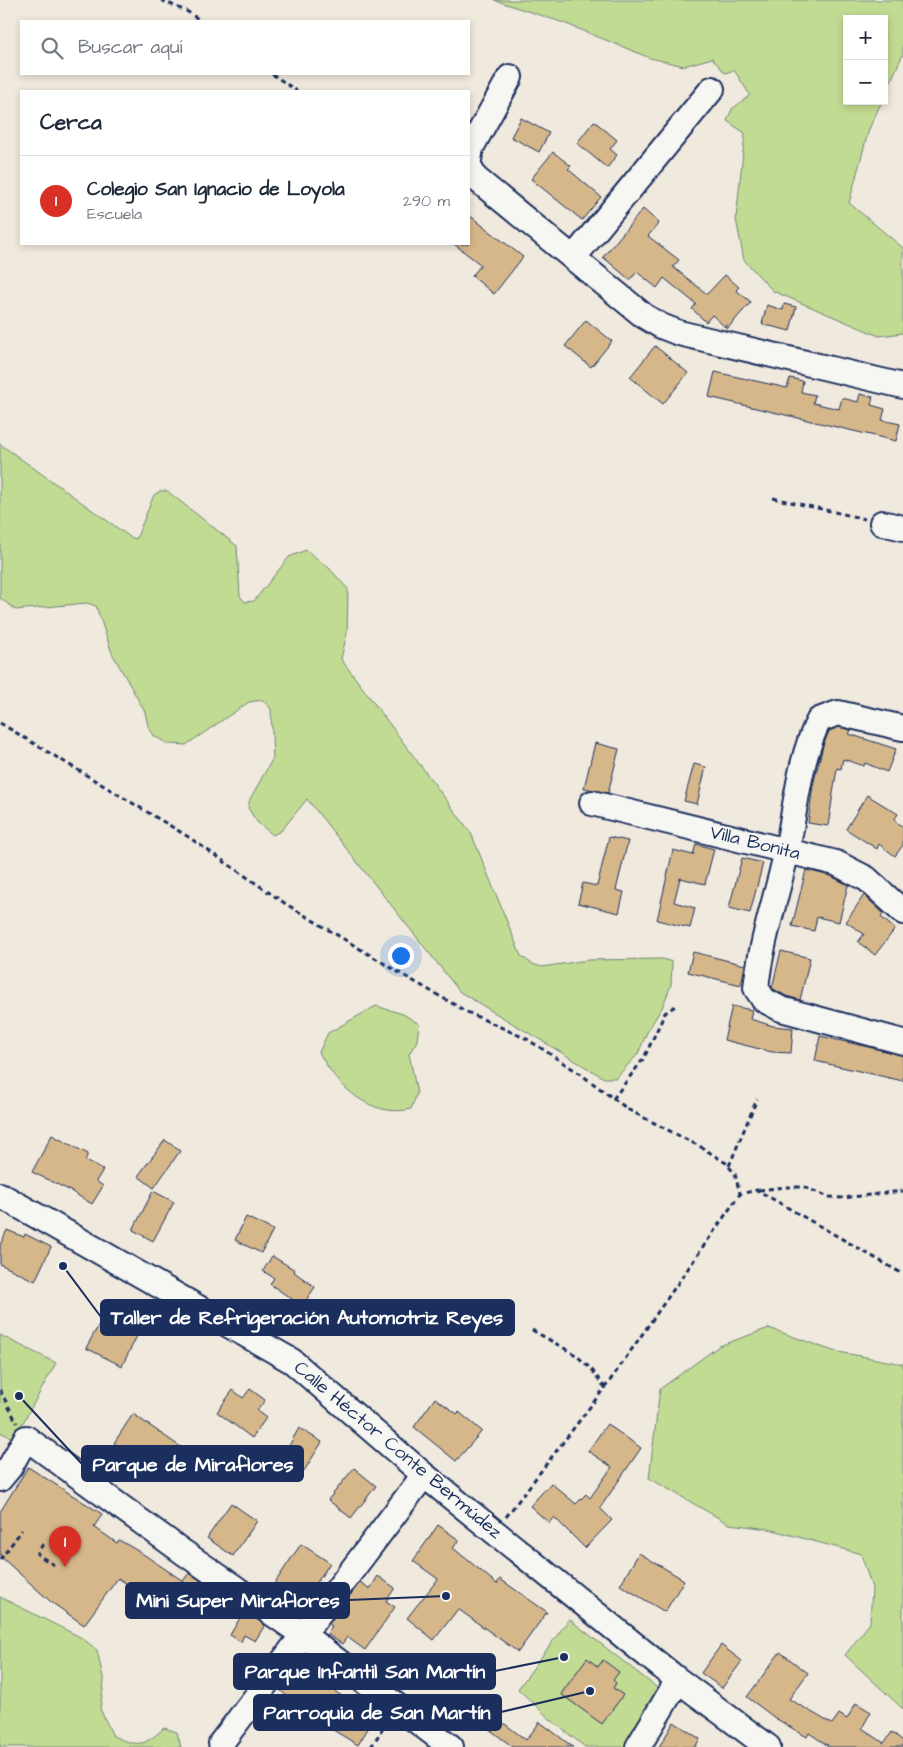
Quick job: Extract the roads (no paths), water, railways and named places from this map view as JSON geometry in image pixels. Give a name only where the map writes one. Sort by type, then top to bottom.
[{"type":"street","points":[[470,154],[471,148],[510,77]]},
{"type":"street","points":[[574,257],[712,89]]},
{"type":"street","points":[[470,168],[474,177],[644,316],[661,326],[679,333],[903,386]]},
{"type":"street","points":[[903,728],[838,713],[819,720],[809,739],[787,851],[758,967],[756,988],[764,1000],[781,1009],[903,1042]]},
{"type":"street","name":"Villa Bonita","points":[[592,803],[836,863],[867,879],[903,912]]},
{"type":"street","name":"Calle Héctor Conte Bermúdez","points":[[0,1195],[109,1255],[292,1361],[424,1475],[678,1680],[768,1747]]},
{"type":"street","points":[[3,1469],[26,1438],[183,1552],[302,1634],[451,1747]]},
{"type":"street","points":[[221,1743],[424,1475]]},
{"type":"street","points":[[638,1747],[678,1680]]},
{"type":"place","name":"Taller de Refrigeración Automotriz Reyes","points":[[63,1266]]},
{"type":"place","name":"Parque de Miraflores","points":[[19,1396]]},
{"type":"place","name":"Colegio San Ignacio de Loyola","points":[[65,1567]]},
{"type":"place","name":"Mini Super Miraflores","points":[[446,1596]]},
{"type":"place","name":"Parque Infantil San Martín","points":[[564,1657]]},
{"type":"place","name":"Parroquia de San Martín","points":[[590,1691]]}]
